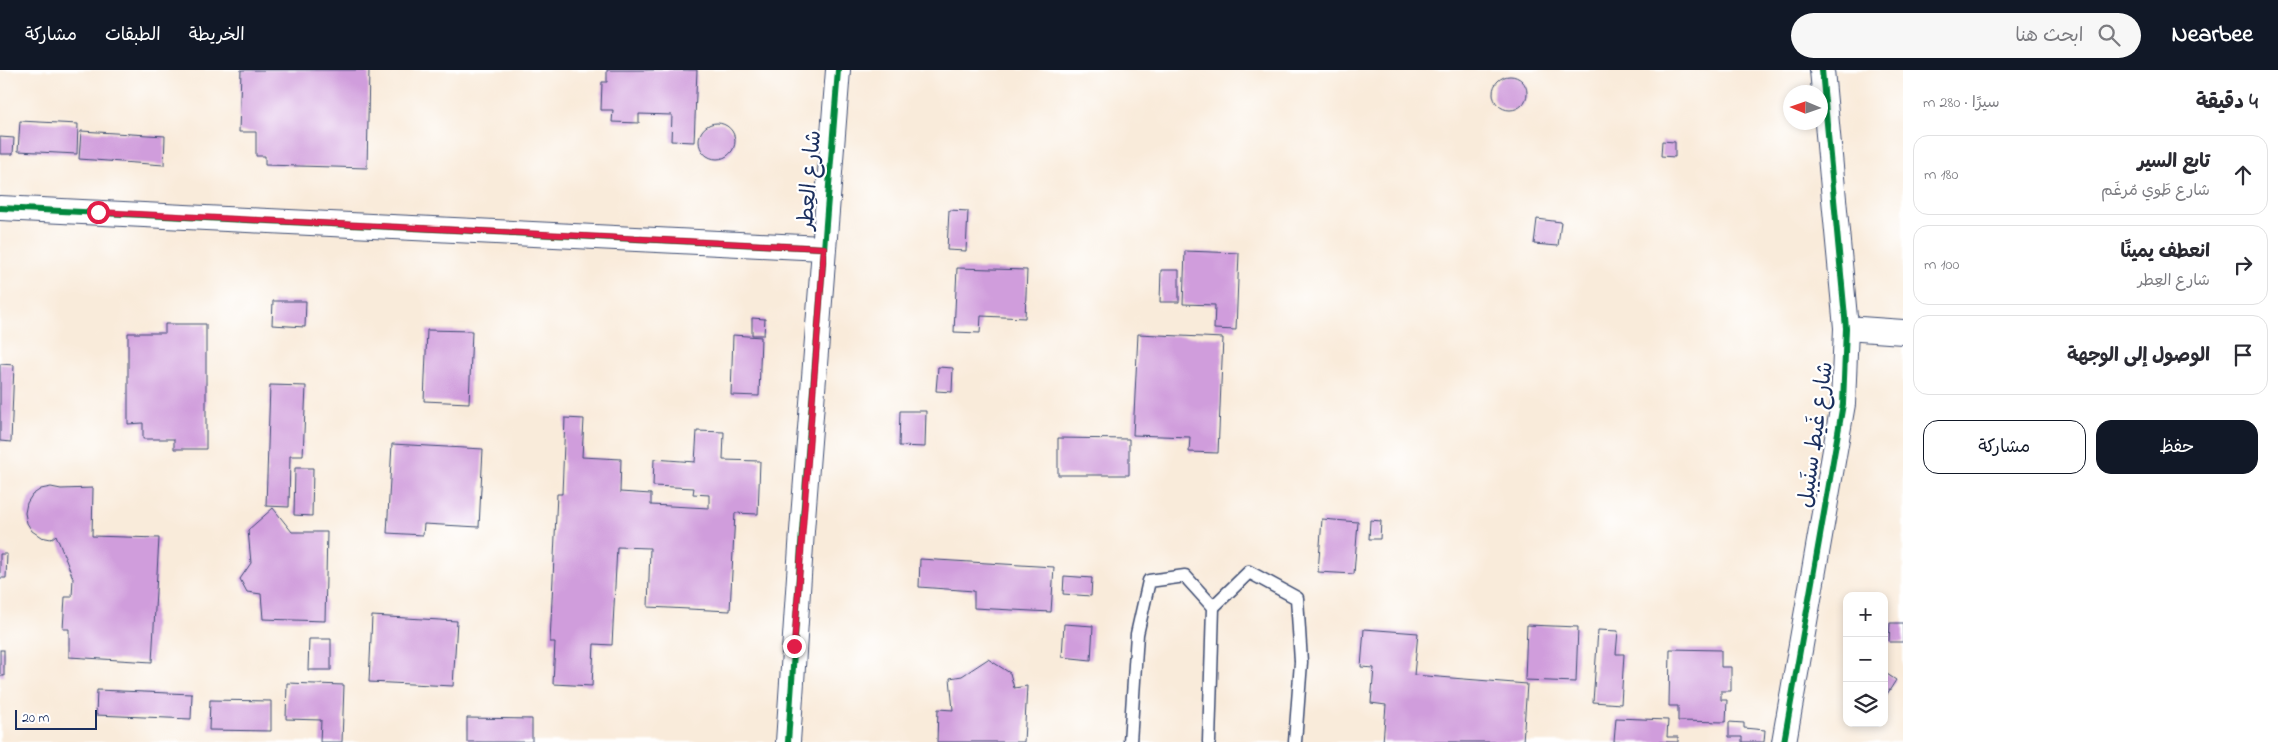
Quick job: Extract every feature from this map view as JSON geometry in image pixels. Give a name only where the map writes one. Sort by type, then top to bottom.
[{"type":"street","name":"شارع العِطر","points":[[788,742],[802,531],[838,70]]},
{"type":"street","name":"شارع غَيط سنَيبل","points":[[1784,742],[1843,404],[1846,328],[1822,70]]},
{"type":"street","points":[[0,208],[824,248]]},
{"type":"street","points":[[1846,328],[1903,332]]},
{"type":"lane","points":[[1213,607],[1249,572],[1297,598],[1301,662],[1295,742]]},
{"type":"lane","points":[[1130,742],[1137,634],[1149,581],[1186,576],[1213,607],[1209,742]]},
{"type":"building","points":[[241,70],[369,70],[367,168],[265,165],[265,156],[256,156],[256,132],[239,132]]},
{"type":"building","points":[[607,70],[697,70],[694,142],[671,141],[672,115],[639,114],[639,123],[612,122],[613,110],[601,110],[602,82],[607,82]]},
{"type":"building","points":[[1510,76],[1522,81],[1527,93],[1522,105],[1510,110],[1498,105],[1493,93],[1498,81]]},
{"type":"building","points":[[20,121],[78,124],[77,154],[18,151]]},
{"type":"building","points":[[717,123],[724,124],[730,128],[734,134],[734,148],[730,154],[724,158],[717,159],[710,158],[704,154],[700,148],[699,141],[700,134],[704,128],[710,124]]},
{"type":"building","points":[[81,131],[165,136],[164,165],[79,159]]},
{"type":"building","points":[[0,137],[14,138],[13,154],[0,154]]},
{"type":"building","points":[[1662,141],[1675,142],[1675,157],[1661,156]]},
{"type":"building","points":[[949,210],[968,211],[966,251],[947,250]]},
{"type":"building","points":[[1537,219],[1561,222],[1558,246],[1534,244]]},
{"type":"building","points":[[1185,251],[1239,253],[1236,330],[1214,329],[1215,305],[1183,304]]},
{"type":"building","points":[[957,268],[1027,270],[1025,318],[981,316],[980,333],[954,332]]},
{"type":"building","points":[[1161,270],[1179,270],[1179,302],[1160,302]]},
{"type":"building","points":[[273,301],[306,301],[305,327],[272,325]]},
{"type":"building","points":[[752,318],[765,319],[764,335],[752,335]]},
{"type":"building","points":[[165,324],[206,324],[206,449],[174,449],[174,439],[143,439],[143,423],[128,424],[128,333],[165,333]]},
{"type":"building","points":[[427,330],[472,331],[469,403],[424,401]]},
{"type":"building","points":[[1138,334],[1223,338],[1218,453],[1189,452],[1190,437],[1133,435]]},
{"type":"building","points":[[733,335],[761,337],[759,396],[731,395]]},
{"type":"building","points":[[0,364],[14,365],[11,442],[0,441]]},
{"type":"building","points":[[938,367],[953,368],[952,392],[936,391]]},
{"type":"building","points":[[270,385],[306,386],[303,456],[290,456],[289,507],[266,506]]},
{"type":"building","points":[[900,411],[926,411],[925,447],[899,446]]},
{"type":"building","points":[[565,418],[584,419],[582,457],[621,459],[620,492],[651,494],[651,505],[709,508],[709,495],[693,494],[694,488],[653,486],[654,459],[695,462],[697,431],[724,432],[723,460],[760,461],[758,514],[735,513],[730,611],[648,607],[650,548],[617,547],[612,645],[594,644],[592,686],[553,684],[555,642],[550,642],[557,494],[562,494]]},
{"type":"building","points":[[1058,438],[1129,439],[1129,475],[1058,475]]},
{"type":"building","points":[[392,444],[483,449],[479,527],[424,524],[423,535],[387,533]]},
{"type":"building","points":[[295,468],[313,468],[312,516],[294,515]]},
{"type":"building","points":[[51,487],[61,489],[93,488],[92,536],[159,538],[152,662],[69,657],[69,629],[63,629],[65,597],[72,597],[73,578],[56,535],[51,539],[41,537],[32,531],[27,523],[25,513],[27,503],[32,495],[41,489]]},
{"type":"building","points":[[273,508],[292,532],[327,532],[325,621],[263,619],[261,594],[247,592],[240,579],[251,563],[248,530]]},
{"type":"building","points":[[1322,519],[1358,522],[1354,574],[1318,572]]},
{"type":"building","points":[[1370,520],[1381,521],[1380,539],[1369,539]]},
{"type":"building","points":[[0,554],[7,554],[6,578],[0,578]]},
{"type":"building","points":[[920,559],[1054,567],[1051,612],[974,608],[974,591],[919,587]]},
{"type":"building","points":[[1064,576],[1092,578],[1091,596],[1063,594]]},
{"type":"building","points":[[372,616],[457,621],[453,686],[369,682]]},
{"type":"building","points":[[1890,623],[1903,623],[1903,642],[1889,642]]},
{"type":"building","points":[[1064,624],[1093,626],[1091,660],[1062,657]]},
{"type":"building","points":[[1527,625],[1578,627],[1576,682],[1525,680]]},
{"type":"building","points":[[1364,629],[1418,633],[1414,675],[1527,684],[1523,742],[1383,742],[1386,705],[1371,703],[1374,668],[1361,667]]},
{"type":"building","points":[[1598,630],[1618,631],[1616,654],[1624,654],[1621,704],[1593,702]]},
{"type":"building","points":[[309,639],[331,639],[331,670],[308,670]]},
{"type":"building","points":[[1670,649],[1721,650],[1721,667],[1731,667],[1731,691],[1721,691],[1721,700],[1727,700],[1726,722],[1678,721],[1678,706],[1669,706]]},
{"type":"building","points":[[0,650],[4,650],[4,676],[0,676]]},
{"type":"building","points":[[988,659],[1010,673],[1014,688],[1027,686],[1024,742],[937,742],[938,709],[953,710],[950,678],[962,676]]},
{"type":"building","points":[[1888,675],[1896,680],[1888,693]]},
{"type":"building","points":[[287,683],[344,685],[342,742],[320,742],[321,720],[286,719]]},
{"type":"building","points":[[97,690],[192,694],[191,719],[96,715]]},
{"type":"building","points":[[210,700],[271,701],[271,731],[209,730]]},
{"type":"building","points":[[467,718],[532,719],[532,742],[467,742]]},
{"type":"building","points":[[1616,718],[1668,720],[1667,737],[1678,737],[1678,742],[1614,742]]},
{"type":"building","points":[[1729,722],[1744,723],[1744,728],[1765,730],[1764,742],[1742,742],[1742,737],[1729,737]]},
{"type":"cycle path","points":[[788,742],[802,531],[838,70]]},
{"type":"cycle path","points":[[1784,742],[1843,404],[1846,328],[1822,70]]},
{"type":"cycle path","points":[[0,208],[823,248]]},
{"type":"route","points":[[98,212],[824,248],[794,646]]}]
